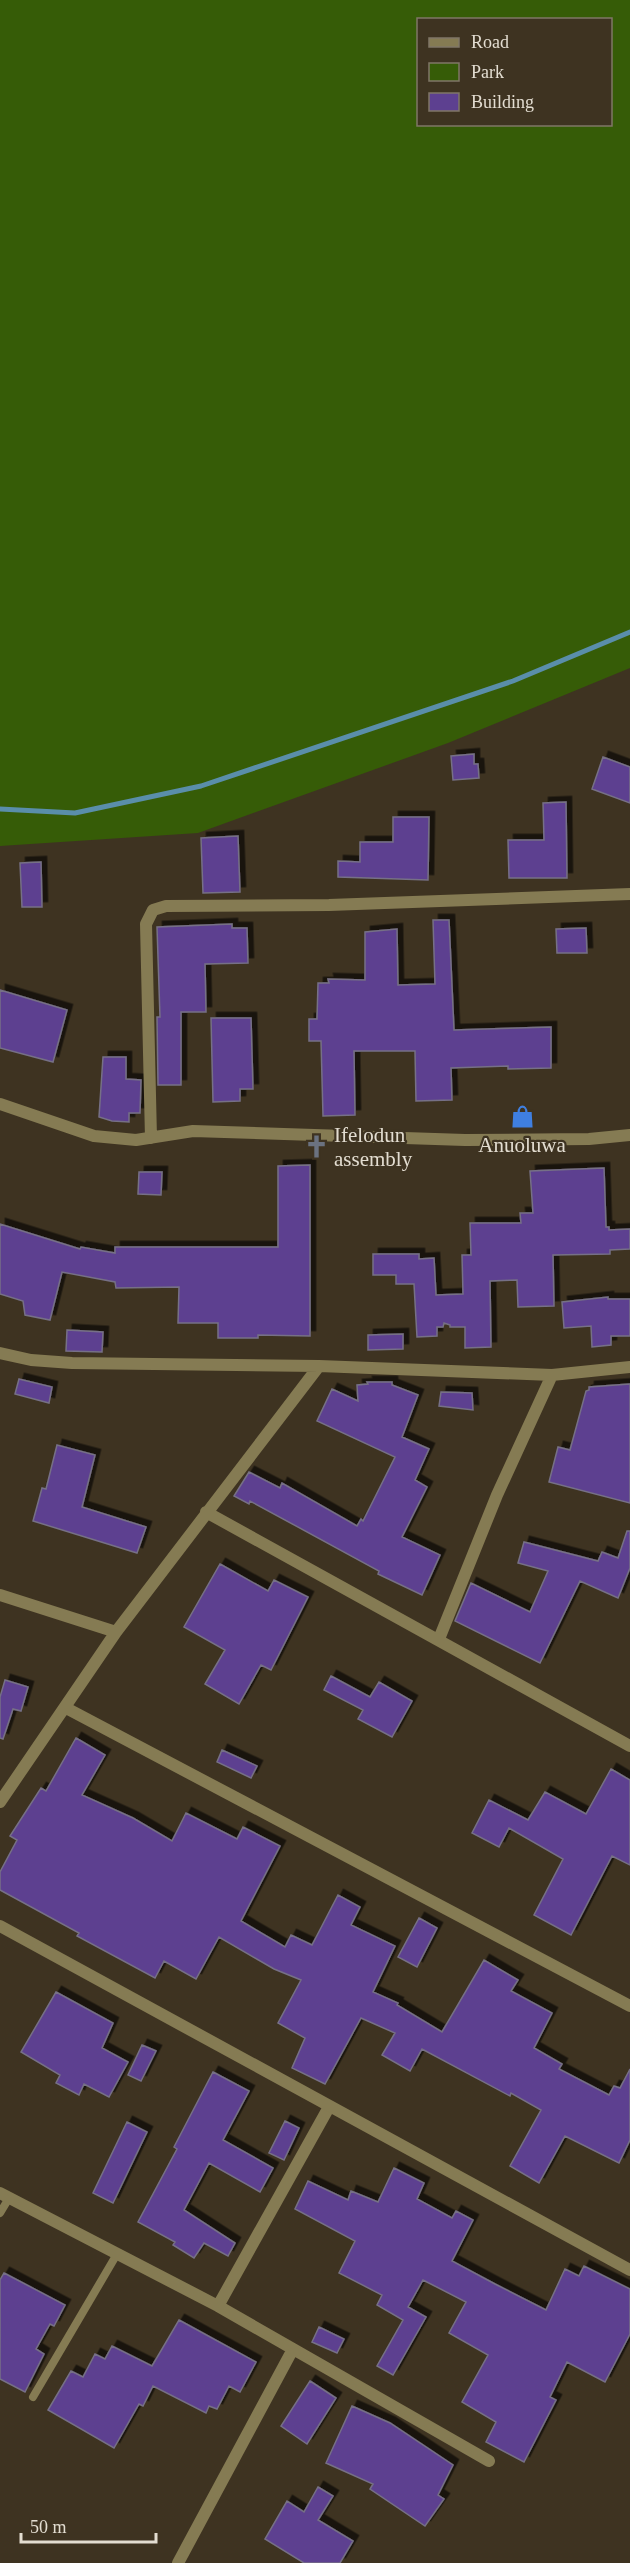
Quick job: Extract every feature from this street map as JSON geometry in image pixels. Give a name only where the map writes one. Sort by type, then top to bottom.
[{"type":"street","points":[[151,1138],[146,924],[153,910],[166,906],[329,905],[630,894]]},
{"type":"street","points":[[0,1104],[94,1136],[136,1140],[194,1131],[465,1140],[589,1139],[630,1135]]},
{"type":"street","points":[[0,1353],[31,1360],[72,1363],[319,1366],[552,1375],[630,1367]]},
{"type":"street","points":[[0,1802],[116,1632],[319,1366]]},
{"type":"street","points":[[439,1639],[497,1495],[552,1375]]},
{"type":"street","points":[[206,1512],[630,1746]]},
{"type":"street","points":[[0,1595],[116,1632]]},
{"type":"street","points":[[66,1707],[630,2006]]},
{"type":"street","points":[[0,1926],[630,2270]]},
{"type":"street","points":[[218,2306],[329,2107]]},
{"type":"street","points":[[5,2196],[218,2306],[489,2461]]},
{"type":"street","points":[[178,2563],[293,2349]]},
{"type":"lane","points":[[0,2213],[5,2196]]},
{"type":"lane","points":[[33,2397],[117,2254]]},
{"type":"green space","points":[[0,0],[630,0],[630,668],[448,743],[198,833],[0,846]]},
{"type":"building","points":[[474,754],[474,764],[478,764],[479,778],[453,780],[451,756]]},
{"type":"building","points":[[603,757],[630,767],[630,803],[592,789]]},
{"type":"building","points":[[566,802],[567,878],[509,878],[508,840],[544,840],[543,803]]},
{"type":"building","points":[[393,817],[429,817],[428,880],[338,877],[338,861],[360,862],[360,842],[393,842]]},
{"type":"building","points":[[238,836],[240,892],[203,893],[201,838]]},
{"type":"building","points":[[41,862],[42,907],[22,907],[20,863]]},
{"type":"building","points":[[433,920],[449,920],[454,1030],[551,1027],[551,1068],[508,1069],[508,1066],[451,1068],[452,1100],[416,1101],[415,1051],[354,1051],[355,1115],[323,1116],[321,1041],[309,1041],[309,1019],[317,1019],[318,983],[329,983],[328,979],[365,980],[365,932],[397,929],[398,985],[435,984]]},
{"type":"building","points":[[232,924],[232,928],[247,928],[248,963],[205,964],[206,1012],[181,1012],[181,1085],[158,1085],[157,1017],[160,1017],[157,927]]},
{"type":"building","points":[[586,928],[587,953],[557,953],[556,929]]},
{"type":"building","points":[[0,990],[67,1010],[53,1062],[0,1048]]},
{"type":"building","points":[[211,1018],[251,1018],[253,1089],[240,1089],[240,1101],[213,1102]]},
{"type":"building","points":[[103,1057],[126,1057],[126,1079],[141,1080],[140,1113],[129,1113],[129,1122],[112,1121],[99,1117]]},
{"type":"building","points":[[310,1165],[310,1336],[258,1335],[258,1338],[218,1338],[218,1323],[178,1323],[179,1287],[116,1288],[115,1282],[62,1272],[50,1320],[25,1315],[23,1301],[0,1294],[0,1224],[80,1249],[81,1247],[115,1253],[115,1247],[278,1247],[278,1166]]},
{"type":"building","points":[[604,1168],[606,1227],[609,1227],[609,1230],[630,1229],[630,1249],[610,1250],[610,1254],[553,1255],[554,1306],[518,1307],[517,1280],[490,1281],[491,1347],[465,1348],[465,1327],[450,1327],[444,1323],[443,1327],[437,1327],[437,1336],[417,1337],[414,1284],[396,1284],[396,1275],[373,1275],[373,1254],[419,1254],[419,1259],[434,1258],[436,1295],[463,1294],[462,1255],[471,1255],[470,1223],[521,1223],[520,1213],[533,1213],[530,1171]]},
{"type":"building","points":[[139,1172],[162,1172],[161,1195],[138,1194]]},
{"type":"building","points":[[608,1297],[608,1299],[630,1299],[630,1336],[611,1336],[611,1345],[592,1347],[591,1326],[564,1328],[562,1302]]},
{"type":"building","points":[[67,1330],[103,1332],[102,1352],[66,1351]]},
{"type":"building","points":[[403,1334],[403,1349],[368,1350],[368,1335]]},
{"type":"building","points":[[19,1379],[52,1387],[49,1403],[15,1394]]},
{"type":"building","points":[[367,1382],[392,1382],[392,1385],[418,1395],[402,1437],[429,1449],[415,1480],[427,1487],[402,1537],[440,1555],[422,1595],[378,1574],[379,1571],[250,1501],[249,1504],[234,1496],[249,1472],[280,1488],[282,1483],[357,1526],[361,1519],[363,1521],[395,1457],[317,1421],[332,1389],[358,1401],[357,1385],[368,1384]]},
{"type":"building","points":[[630,1384],[630,1503],[549,1482],[558,1447],[570,1450],[589,1387]]},
{"type":"building","points":[[441,1392],[472,1393],[473,1410],[439,1406]]},
{"type":"building","points":[[57,1445],[95,1455],[82,1507],[146,1527],[137,1553],[33,1521],[42,1488],[46,1489]]},
{"type":"building","points":[[627,1531],[630,1531],[630,1568],[618,1598],[580,1581],[540,1663],[455,1621],[471,1583],[530,1612],[548,1571],[518,1563],[524,1542],[598,1561],[602,1552],[618,1558]]},
{"type":"building","points":[[220,1564],[268,1591],[274,1580],[308,1597],[271,1670],[261,1665],[239,1704],[205,1684],[225,1650],[184,1627]]},
{"type":"building","points":[[331,1676],[370,1697],[379,1682],[412,1701],[392,1737],[358,1719],[363,1710],[324,1690]]},
{"type":"building","points":[[5,1680],[28,1687],[21,1711],[13,1709],[3,1739],[0,1738],[0,1697]]},
{"type":"building","points":[[76,1738],[105,1755],[82,1795],[133,1818],[172,1841],[186,1813],[237,1839],[243,1827],[280,1846],[241,1921],[285,1947],[291,1935],[312,1945],[338,1895],[360,1907],[351,1925],[395,1946],[373,1992],[398,2003],[397,2005],[442,2032],[484,1960],[518,1980],[511,1991],[552,2013],[534,2048],[562,2064],[559,2069],[609,2095],[614,2086],[620,2088],[630,2069],[630,2140],[619,2163],[565,2136],[539,2183],[510,2166],[541,2110],[511,2093],[510,2096],[422,2049],[410,2071],[382,2055],[395,2033],[361,2018],[325,2084],[292,2068],[305,2038],[278,2023],[301,1980],[274,1969],[219,1937],[196,1979],[164,1961],[155,1978],[77,1936],[79,1933],[0,1890],[0,1872],[17,1840],[10,1836],[41,1788],[46,1791]]},
{"type":"building","points":[[222,1750],[257,1766],[251,1778],[217,1762]]},
{"type":"building","points":[[611,1769],[630,1780],[630,1865],[612,1856],[571,1935],[534,1915],[563,1859],[509,1828],[499,1847],[472,1833],[489,1800],[528,1820],[545,1792],[586,1814]]},
{"type":"building","points":[[419,1918],[437,1928],[417,1967],[398,1957]]},
{"type":"building","points":[[56,1992],[113,2023],[102,2048],[128,2062],[109,2097],[84,2084],[79,2095],[56,2083],[60,2075],[21,2052]]},
{"type":"building","points":[[142,2045],[156,2051],[141,2081],[128,2075]]},
{"type":"building","points":[[213,2072],[249,2091],[223,2140],[273,2168],[260,2192],[209,2163],[184,2210],[235,2243],[228,2256],[204,2243],[194,2258],[173,2245],[175,2242],[138,2222],[177,2149],[174,2147]]},
{"type":"building","points":[[285,2121],[299,2128],[284,2160],[269,2153]]},
{"type":"building","points":[[127,2122],[147,2132],[113,2203],[93,2193]]},
{"type":"building","points":[[394,2168],[424,2183],[417,2199],[452,2218],[456,2211],[473,2220],[452,2261],[495,2284],[546,2310],[565,2269],[579,2276],[584,2266],[630,2289],[630,2334],[605,2382],[567,2362],[550,2397],[556,2400],[524,2462],[486,2442],[496,2422],[462,2402],[488,2355],[449,2333],[466,2302],[423,2280],[408,2307],[426,2317],[393,2375],[377,2366],[403,2320],[377,2305],[382,2295],[339,2273],[355,2241],[295,2209],[308,2181],[348,2200],[351,2191],[378,2202]]},
{"type":"building","points":[[4,2273],[65,2305],[54,2326],[50,2324],[36,2349],[44,2354],[25,2392],[0,2379],[0,2280]]},
{"type":"building","points":[[179,2320],[256,2362],[240,2392],[229,2386],[217,2409],[209,2406],[206,2413],[153,2386],[143,2406],[139,2404],[114,2448],[48,2410],[71,2371],[83,2377],[95,2354],[105,2359],[112,2346],[152,2366]]},
{"type":"building","points":[[319,2327],[344,2339],[337,2353],[312,2342]]},
{"type":"building","points":[[310,2381],[336,2398],[307,2444],[281,2426]]},
{"type":"building","points":[[352,2406],[390,2423],[453,2465],[438,2495],[444,2499],[425,2526],[370,2489],[373,2484],[326,2463]]},
{"type":"building","points":[[318,2487],[333,2496],[318,2520],[353,2541],[340,2563],[304,2563],[265,2539],[287,2501],[304,2512]]},
{"type":"waterway","points":[[0,809],[75,813],[201,786],[513,681],[630,632]]},
{"type":"place","name":"Anuoluwa","points":[[522,1117]]},
{"type":"place","name":"Ifelodun assembly","points":[[316,1147]]}]
